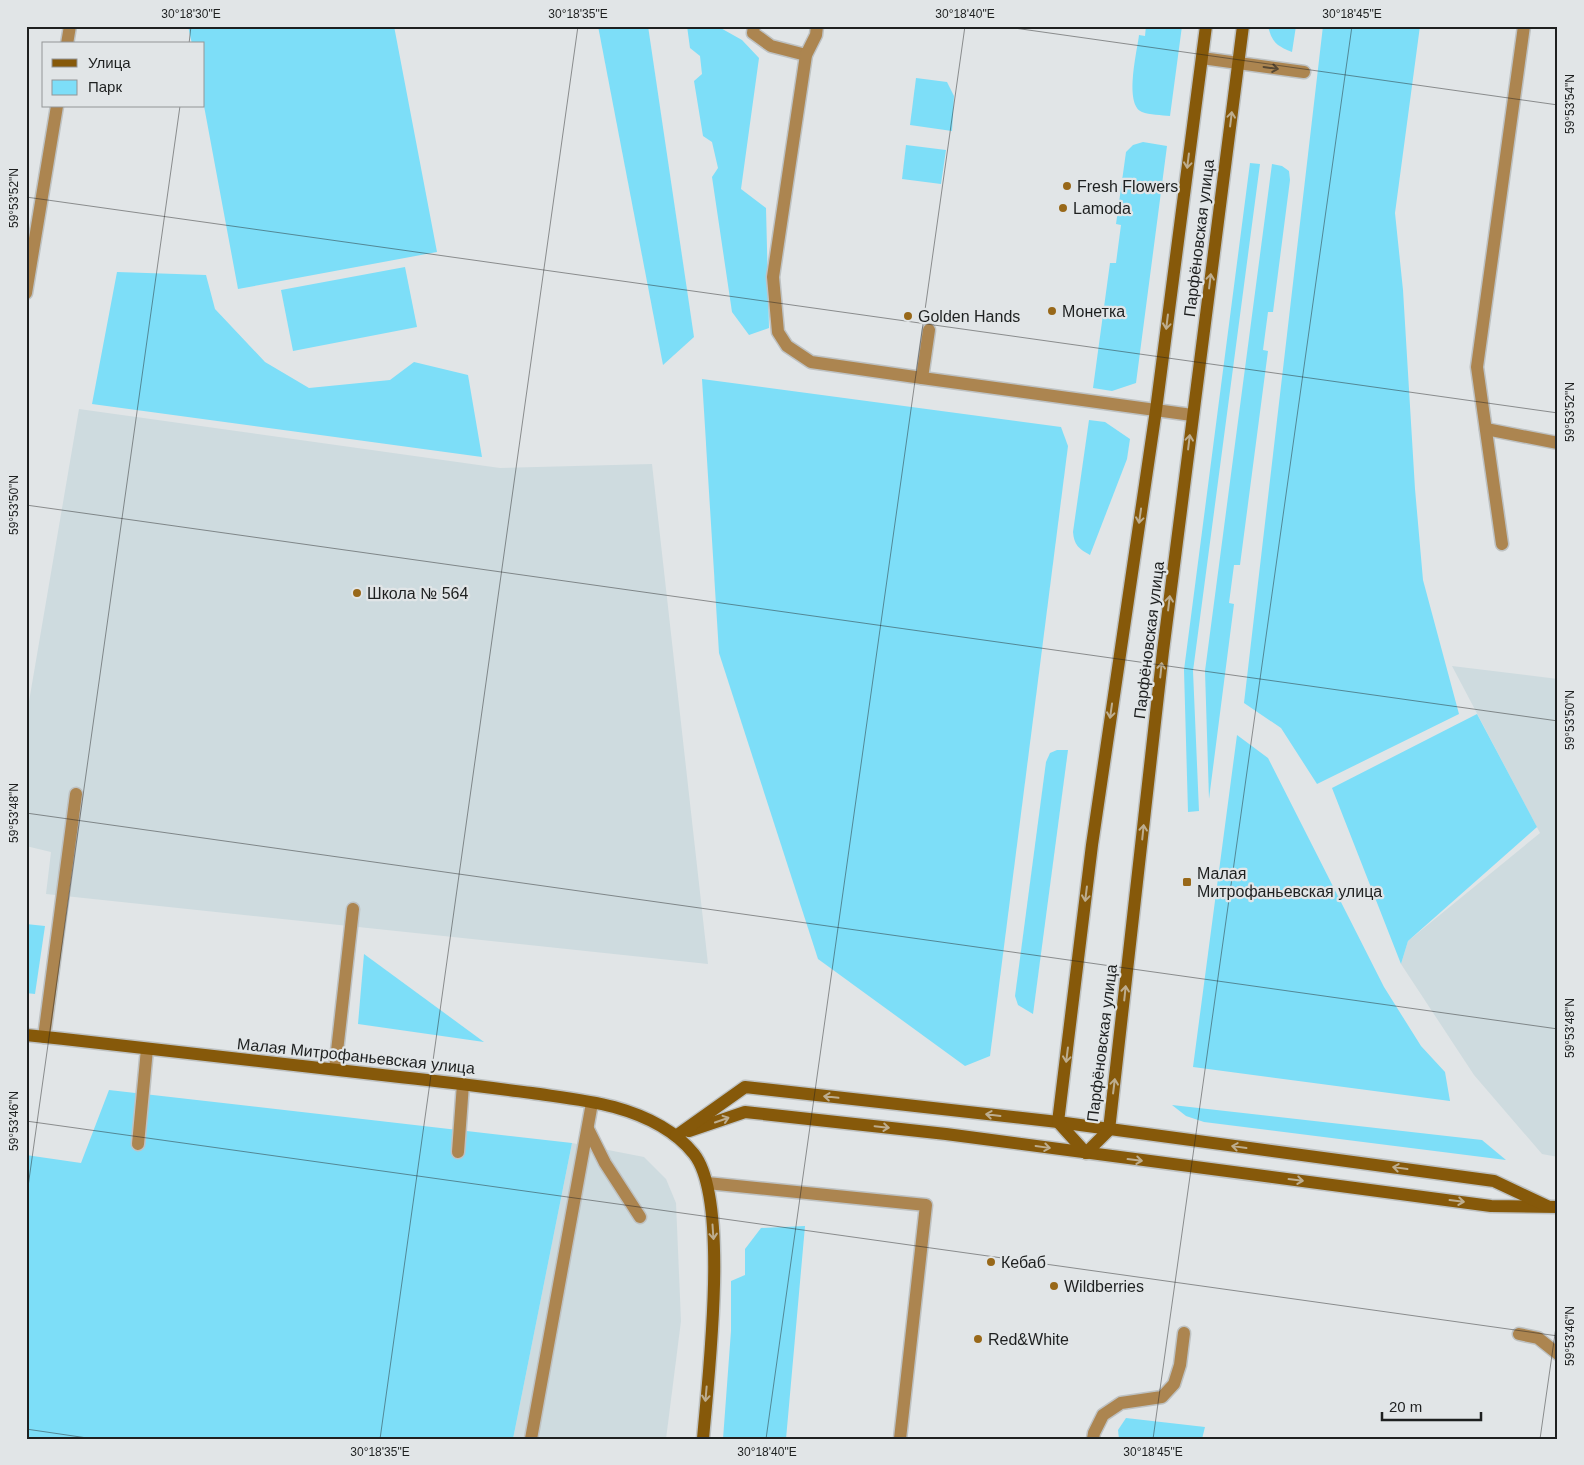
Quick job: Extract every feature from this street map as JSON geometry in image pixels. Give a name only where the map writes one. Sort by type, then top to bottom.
[{"type":"street","name":"Парфёновская улица","points":[[1206,26],[1156,410],[1092,845],[1058,1122],[1086,1153],[1109,1130],[1163,651],[1243,26]]},
{"type":"street","name":"Малая Митрофаньевская улица","points":[[26,1035],[463,1084],[614,1107],[653,1122],[676,1136],[695,1155],[707,1183],[714,1246],[712,1328],[703,1439]]},
{"type":"street","points":[[676,1136],[744,1087],[1058,1122],[1494,1181],[1552,1206]]},
{"type":"street","points":[[676,1136],[745,1112],[946,1134],[1492,1206],[1552,1206]]},
{"type":"lane","points":[[68,42],[70,26]]},
{"type":"lane","points":[[754,26],[753,33],[771,46],[806,55]]},
{"type":"lane","points":[[817,26],[816,35],[806,55],[772,277],[778,332],[787,346],[810,362],[1192,415]]},
{"type":"lane","points":[[1502,544],[1477,367],[1524,26]]},
{"type":"lane","points":[[1202,58],[1304,72]]},
{"type":"lane","points":[[26,294],[57,108]]},
{"type":"lane","points":[[922,378],[929,330]]},
{"type":"lane","points":[[1486,429],[1558,443]]},
{"type":"lane","points":[[44,1037],[76,794]]},
{"type":"lane","points":[[335,1069],[354,909]]},
{"type":"lane","points":[[138,1144],[147,1048]]},
{"type":"lane","points":[[458,1152],[463,1084]]},
{"type":"lane","points":[[531,1439],[592,1103]]},
{"type":"lane","points":[[588,1129],[605,1163],[640,1217]]},
{"type":"lane","points":[[707,1183],[926,1205],[900,1439]]},
{"type":"lane","points":[[1093,1439],[1103,1415],[1121,1403],[1162,1397],[1174,1384],[1180,1366],[1184,1333]]},
{"type":"lane","points":[[1519,1334],[1538,1338],[1558,1354]]},
{"type":"shaded area","name":"Школа № 564","points":[[79,409],[500,468],[652,464],[708,964],[46,894],[51,852],[26,846],[26,719]]},
{"type":"shaded area","points":[[1452,666],[1558,679],[1558,1157],[1542,1154],[1474,1075],[1401,964],[1408,941],[1540,833]]},
{"type":"shaded area","points":[[572,1143],[644,1157],[666,1179],[676,1203],[681,1321],[666,1439],[513,1439]]},
{"type":"green space","points":[[188,26],[394,26],[437,252],[238,289],[204,108],[205,42],[192,42]]},
{"type":"green space","points":[[598,26],[648,26],[694,337],[663,365]]},
{"type":"green space","points":[[687,26],[717,26],[742,40],[759,58],[741,189],[766,208],[769,328],[749,335],[732,312],[712,177],[718,168],[712,142],[703,136],[694,81],[702,74],[700,56],[690,48]]},
{"type":"green space","points":[[1146,26],[1182,26],[1170,116],[1142,112],[1137,107],[1134,99],[1134,65],[1139,35],[1145,36]]},
{"type":"green space","points":[[1268,26],[1296,26],[1292,52],[1276,43],[1271,36]]},
{"type":"green space","points":[[1323,26],[1420,26],[1395,213],[1403,290],[1415,489],[1423,580],[1459,714],[1317,784],[1281,728],[1244,703]]},
{"type":"green space","points":[[916,78],[947,82],[954,96],[952,131],[910,125]]},
{"type":"green space","points":[[1143,142],[1167,146],[1136,383],[1112,391],[1093,388],[1110,263],[1116,263],[1121,225],[1116,224],[1126,152],[1133,145]]},
{"type":"green space","points":[[906,145],[946,150],[941,184],[902,179]]},
{"type":"green space","points":[[1250,163],[1260,164],[1193,671],[1199,811],[1188,812],[1184,670]]},
{"type":"green space","points":[[1272,164],[1282,166],[1289,171],[1290,180],[1273,312],[1268,312],[1263,350],[1268,351],[1240,565],[1234,565],[1229,603],[1234,604],[1209,799],[1205,671]]},
{"type":"green space","points":[[405,267],[417,327],[293,351],[281,290]]},
{"type":"green space","points":[[117,272],[206,275],[215,309],[265,362],[309,388],[390,380],[414,362],[468,375],[482,457],[92,404]]},
{"type":"green space","points":[[702,379],[1061,427],[1068,446],[990,1056],[965,1066],[818,959],[719,653]]},
{"type":"green space","points":[[1089,420],[1105,422],[1130,439],[1127,459],[1090,555],[1078,546],[1073,532]]},
{"type":"green space","points":[[1477,714],[1537,827],[1408,941],[1401,964],[1332,788]]},
{"type":"green space","points":[[1237,735],[1268,758],[1384,987],[1421,1046],[1445,1072],[1450,1101],[1193,1067]]},
{"type":"green space","points":[[1057,750],[1068,750],[1033,1014],[1018,1005],[1015,996],[1046,762],[1050,753]]},
{"type":"green space","points":[[26,924],[45,926],[35,994],[26,993]]},
{"type":"green space","points":[[364,954],[484,1042],[358,1024]]},
{"type":"green space","points":[[109,1090],[572,1143],[513,1439],[26,1439],[26,1155],[81,1163]]},
{"type":"green space","points":[[1172,1105],[1482,1140],[1506,1160],[1204,1122],[1186,1116]]},
{"type":"green space","points":[[805,1226],[786,1439],[723,1439],[731,1331],[731,1281],[745,1275],[745,1249],[761,1228]]},
{"type":"green space","points":[[1126,1418],[1205,1427],[1202,1439],[1119,1439],[1118,1430]]},
{"type":"place","name":"Fresh Flowers","points":[[1067,186]]},
{"type":"place","name":"Lamoda","points":[[1063,208]]},
{"type":"place","name":"Монетка","points":[[1052,311]]},
{"type":"place","name":"Golden Hands","points":[[908,316]]},
{"type":"place","name":"Школа № 564","points":[[357,593]]},
{"type":"place","name":"Малая Митрофаньевская улица","points":[[1187,882]]},
{"type":"place","name":"Кебаб","points":[[991,1262]]},
{"type":"place","name":"Wildberries","points":[[1054,1286]]},
{"type":"place","name":"Red&White","points":[[978,1339]]}]
